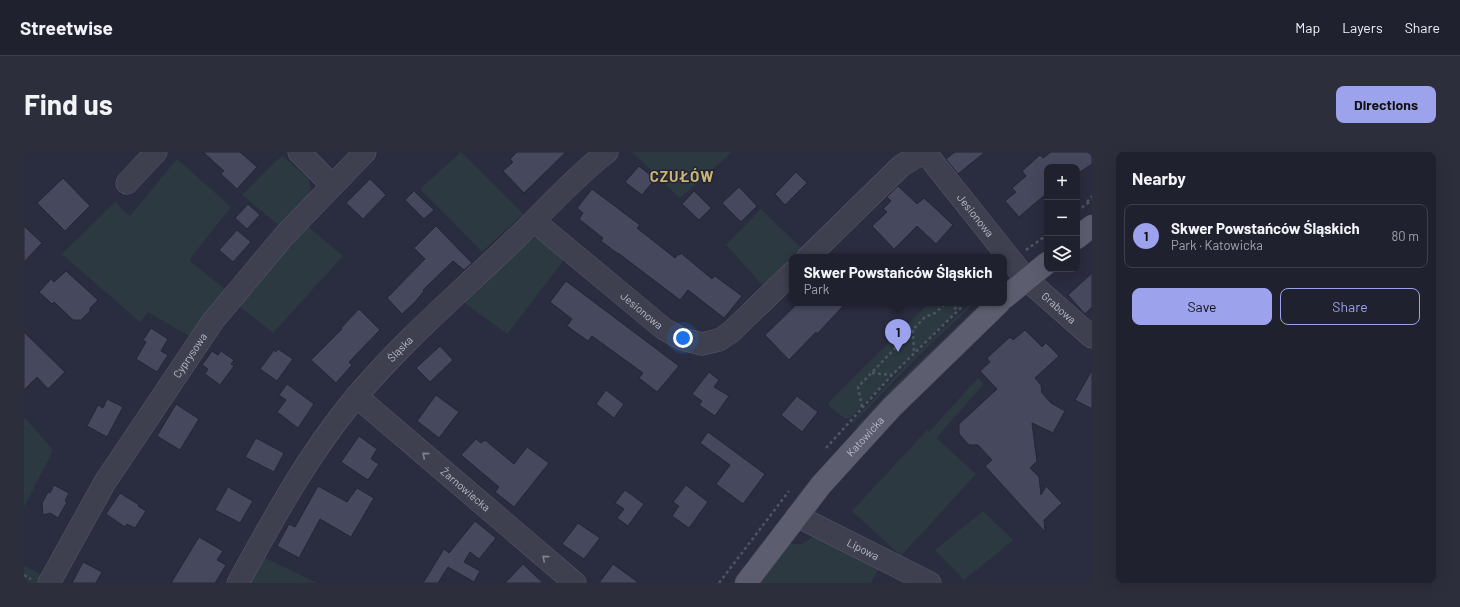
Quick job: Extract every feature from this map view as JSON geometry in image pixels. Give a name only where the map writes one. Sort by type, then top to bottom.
[{"type":"main road","points":[[1080,236],[1092,226]]},
{"type":"main road","points":[[1007,296],[1044,265]]},
{"type":"main road","name":"Katowicka","points":[[746,583],[822,485],[892,407],[996,306]]},
{"type":"street","points":[[127,183],[156,152]]},
{"type":"street","points":[[299,152],[332,185]]},
{"type":"street","name":"Cyprysowa","points":[[49,583],[105,482],[212,321],[284,236],[365,152]]},
{"type":"street","name":"Śląska","points":[[238,583],[276,513],[332,428],[356,396],[398,351],[578,177],[607,152]]},
{"type":"street","name":"Jesionowa","points":[[811,254],[901,166],[924,152],[1005,254]]},
{"type":"street","name":"Jesionowa","points":[[534,221],[664,329],[682,339],[702,344],[719,340],[731,332],[789,276]]},
{"type":"street","name":"Jesionowa","points":[[1007,256],[1026,280]]},
{"type":"street","name":"Grabowa","points":[[1026,280],[1089,330]]},
{"type":"street","name":"Żarnowiecka","points":[[356,396],[575,583]]},
{"type":"street","name":"Lipowa","points":[[797,516],[930,583]]},
{"type":"path","points":[[1080,208],[1092,196]]},
{"type":"path","points":[[1086,203],[1092,200]]},
{"type":"path","points":[[1021,254],[1046,236]]},
{"type":"path","points":[[862,408],[858,387],[925,317],[936,314],[943,306]]},
{"type":"path","points":[[953,306],[958,311]]},
{"type":"path","points":[[913,329],[914,354]]},
{"type":"path","points":[[871,373],[892,375]]},
{"type":"shaded area","points":[[461,152],[523,214],[482,252],[420,189]]},
{"type":"shaded area","points":[[632,152],[732,152],[680,198]]},
{"type":"shaded area","points":[[283,156],[308,178],[311,189],[304,205],[281,227],[242,195],[276,161]]},
{"type":"shaded area","points":[[177,159],[231,207],[189,260],[227,291],[191,337],[148,312],[140,322],[62,254],[115,202],[130,216]]},
{"type":"shaded area","points":[[761,209],[802,249],[798,254],[789,254],[789,263],[765,288],[726,245]]},
{"type":"shaded area","points":[[305,224],[343,256],[273,333],[235,303]]},
{"type":"shaded area","points":[[538,238],[567,256],[507,334],[462,301],[526,239]]},
{"type":"shaded area","points":[[926,306],[962,306],[850,418],[846,419],[830,407],[828,403]]},
{"type":"shaded area","points":[[968,306],[971,306],[919,355],[853,424],[852,422],[915,355]]},
{"type":"shaded area","points":[[978,306],[982,306],[862,425],[856,427],[895,385]]},
{"type":"shaded area","points":[[978,378],[984,384],[936,438],[976,474],[901,556],[852,511],[927,430],[929,432]]},
{"type":"shaded area","points":[[24,417],[53,450],[24,507]]},
{"type":"shaded area","points":[[983,511],[1013,540],[964,580],[935,550]]},
{"type":"shaded area","points":[[819,534],[880,566],[871,583],[758,583],[788,544],[801,544]]},
{"type":"shaded area","points":[[263,557],[317,583],[249,583]]},
{"type":"shaded area","points":[[24,566],[40,574],[40,583],[24,583]]},
{"type":"building","points":[[203,152],[240,152],[257,167],[237,189],[221,174],[224,171]]},
{"type":"building","points":[[517,152],[566,152],[524,193],[503,171],[513,162],[510,159]]},
{"type":"building","points":[[955,152],[985,152],[958,174],[946,159]]},
{"type":"building","points":[[1051,152],[1092,152],[1092,164],[1080,172],[1080,164],[1044,164],[1044,196],[1019,217],[1005,201],[1016,192],[1012,188],[1026,176],[1022,171],[1040,155],[1043,158]]},
{"type":"building","points":[[639,166],[655,179],[642,195],[625,182]]},
{"type":"building","points":[[796,172],[807,183],[785,205],[775,194]]},
{"type":"building","points":[[63,178],[90,206],[65,231],[37,203]]},
{"type":"building","points":[[370,179],[386,195],[363,219],[346,203]]},
{"type":"building","points":[[898,186],[917,204],[924,198],[953,225],[936,244],[917,226],[894,249],[872,226],[887,212],[883,209],[891,201],[887,197]]},
{"type":"building","points":[[739,187],[757,206],[741,222],[722,203]]},
{"type":"building","points":[[592,189],[640,225],[637,228],[675,258],[681,253],[712,279],[715,276],[742,296],[724,318],[688,290],[680,300],[601,241],[603,238],[579,219],[583,213],[577,208]]},
{"type":"building","points":[[414,191],[434,210],[424,219],[405,200]]},
{"type":"building","points":[[694,191],[711,208],[699,220],[682,204]]},
{"type":"building","points":[[248,204],[260,215],[247,229],[235,218]]},
{"type":"building","points":[[24,226],[42,243],[24,262]]},
{"type":"building","points":[[436,226],[472,263],[464,270],[453,261],[423,290],[424,291],[415,302],[402,314],[387,298],[425,259],[414,248]]},
{"type":"building","points":[[237,230],[251,242],[233,262],[219,250]]},
{"type":"building","points":[[66,271],[98,300],[81,320],[73,320],[54,302],[52,304],[39,292],[51,279],[54,282]]},
{"type":"building","points":[[1092,273],[1092,307],[1085,314],[1068,295]]},
{"type":"building","points":[[566,281],[679,366],[657,392],[639,378],[643,373],[592,336],[588,341],[567,326],[572,319],[550,302]]},
{"type":"building","points":[[795,306],[843,306],[817,334],[816,332],[789,360],[765,335]]},
{"type":"building","points":[[359,309],[380,330],[349,362],[352,365],[336,383],[311,360],[342,329],[341,328]]},
{"type":"building","points":[[151,328],[168,339],[161,351],[168,355],[157,372],[136,359],[146,342],[143,340]]},
{"type":"building","points":[[1025,330],[1042,347],[1046,343],[1059,356],[1035,378],[1041,385],[1042,393],[1051,403],[1065,411],[1053,433],[1032,423],[1037,461],[1030,468],[1039,477],[1041,495],[1046,486],[1062,503],[1044,520],[1045,532],[985,466],[992,460],[978,445],[969,445],[959,434],[959,424],[997,389],[980,371],[990,362],[987,358],[1010,337],[1013,340]]},
{"type":"building","points":[[24,332],[65,372],[48,389],[37,377],[24,390]]},
{"type":"building","points":[[440,346],[453,360],[430,382],[416,368]]},
{"type":"building","points":[[278,349],[293,359],[277,381],[260,369],[274,350],[276,352]]},
{"type":"building","points":[[212,351],[218,355],[221,351],[234,360],[231,364],[234,366],[220,385],[205,374],[208,369],[202,365]]},
{"type":"building","points":[[1092,370],[1092,409],[1075,400]]},
{"type":"building","points":[[709,372],[719,380],[714,387],[729,396],[715,416],[699,405],[702,401],[692,394]]},
{"type":"building","points":[[287,384],[314,404],[298,428],[277,412],[286,400],[279,395]]},
{"type":"building","points":[[606,390],[624,404],[614,418],[596,404]]},
{"type":"building","points":[[436,395],[459,412],[439,438],[417,421]]},
{"type":"building","points":[[797,396],[818,412],[802,432],[781,415]]},
{"type":"building","points":[[107,399],[123,407],[107,437],[87,426],[98,405],[103,408]]},
{"type":"building","points":[[176,404],[199,419],[180,450],[157,436]]},
{"type":"building","points":[[708,432],[765,474],[743,504],[716,484],[730,465],[700,443]]},
{"type":"building","points":[[359,436],[377,449],[371,459],[379,464],[368,480],[341,462]]},
{"type":"building","points":[[256,438],[284,453],[274,472],[245,457]]},
{"type":"building","points":[[476,439],[481,443],[485,440],[514,464],[527,447],[549,463],[514,507],[495,492],[499,487],[461,455]]},
{"type":"building","points":[[54,485],[69,493],[65,501],[67,502],[58,518],[50,513],[43,515],[42,503]]},
{"type":"building","points":[[686,485],[708,502],[689,528],[672,516],[679,506],[673,502]]},
{"type":"building","points":[[318,486],[347,502],[357,488],[374,498],[351,537],[320,519],[299,558],[277,546],[289,524],[295,527]]},
{"type":"building","points":[[228,487],[253,501],[240,523],[215,510]]},
{"type":"building","points":[[625,490],[644,504],[628,526],[617,518],[624,509],[615,503]]},
{"type":"building","points":[[120,493],[146,511],[135,528],[127,524],[125,527],[106,514]]},
{"type":"building","points":[[475,521],[496,538],[479,559],[470,552],[464,562],[480,571],[474,582],[448,567],[438,583],[423,583],[444,549],[449,553]]},
{"type":"building","points":[[578,523],[600,538],[584,559],[562,544]]},
{"type":"building","points":[[199,537],[223,551],[217,560],[226,565],[215,583],[171,583]]},
{"type":"building","points":[[83,562],[102,572],[96,583],[72,583]]},
{"type":"building","points":[[523,564],[543,583],[505,583]]},
{"type":"building","points":[[613,564],[639,583],[599,583]]},
{"type":"place","name":"Skwer Powstańców Śląskich","points":[[898,352]]},
{"type":"district","name":"CZUŁÓW","points":[[682,177]]}]
